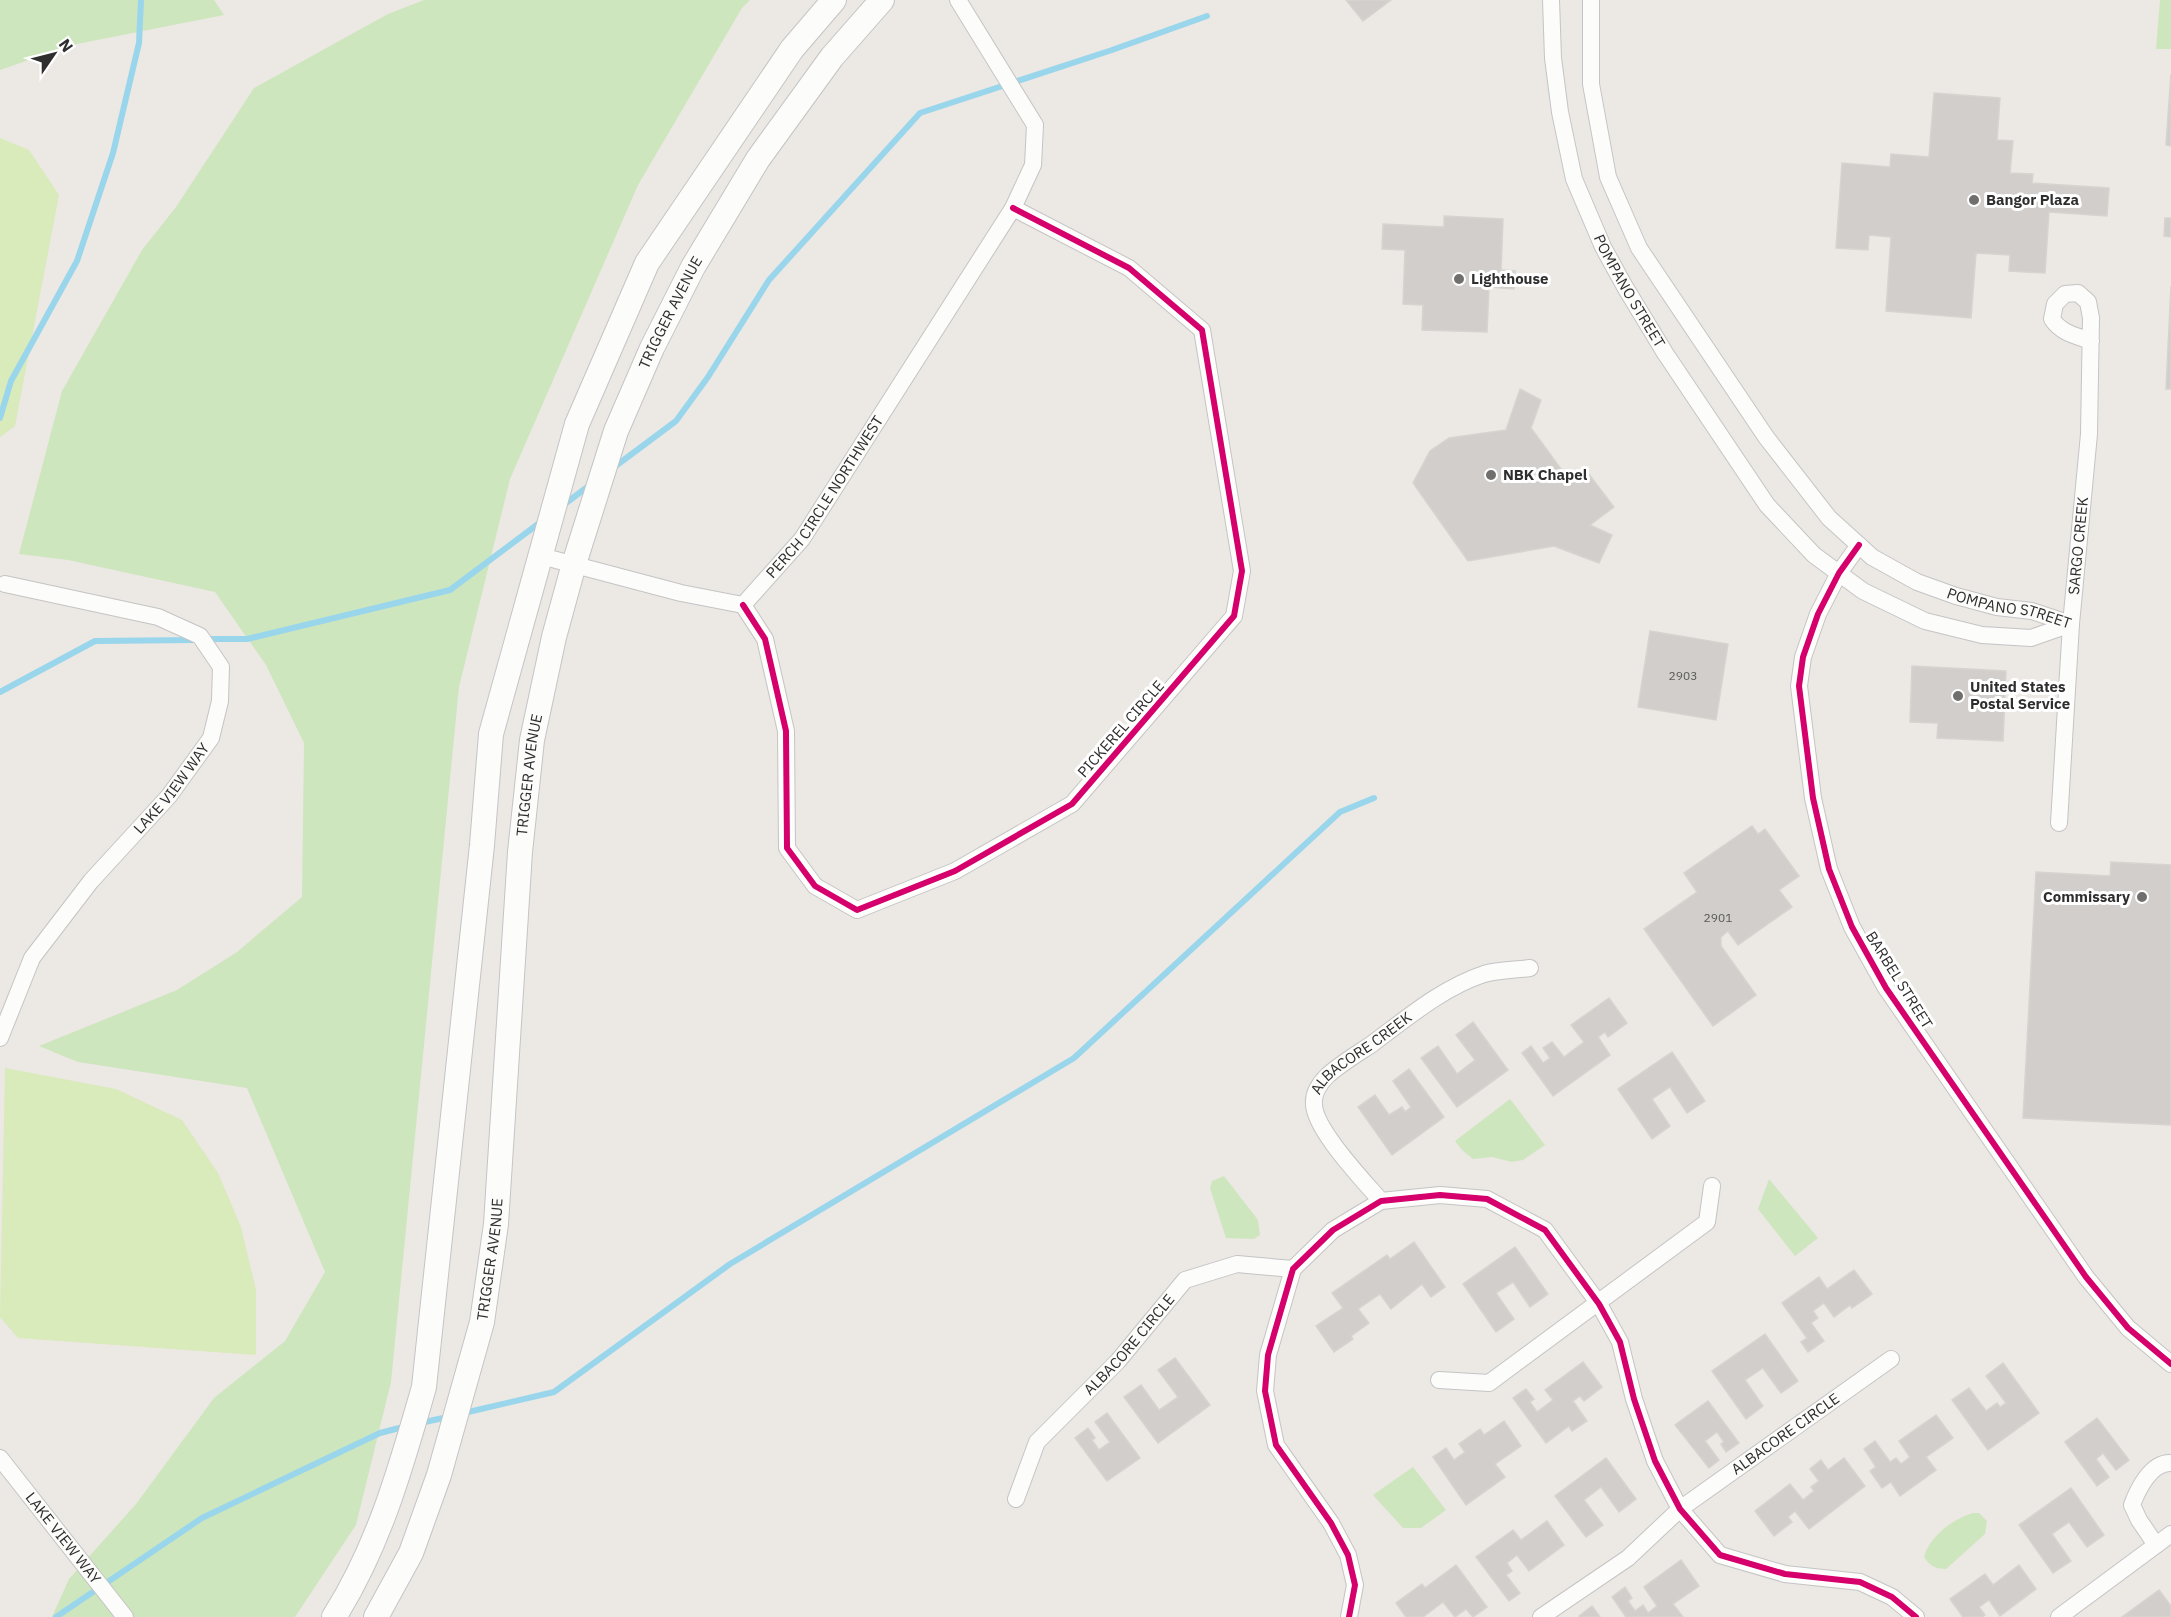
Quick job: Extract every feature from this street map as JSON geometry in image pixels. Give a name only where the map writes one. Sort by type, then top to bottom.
[{"type":"main road","points":[[334,1617],[373,1546],[401,1468],[424,1387],[482,845],[491,734],[577,424],[647,263],[792,48],[834,0]]},
{"type":"main road","name":"TRIGGER AVENUE","points":[[376,1617],[411,1553],[439,1475],[482,1322],[496,1224],[520,852],[532,740],[554,637],[574,564],[616,431],[652,348],[693,267],[758,159],[832,57],[882,0]]},
{"type":"street","points":[[958,0],[1035,125],[1033,165],[1012,208]]},
{"type":"street","name":"POMPANO STREET","points":[[1551,0],[1553,58],[1562,123],[1574,179],[1603,247],[1665,353],[1767,505],[1814,555],[1863,591],[1925,621],[1982,634],[2031,638],[2071,624]]},
{"type":"street","name":"POMPANO STREET","points":[[1591,0],[1591,84],[1608,177],[1639,248],[1766,437],[1829,518],[1872,557],[1917,582],[1997,607],[2032,610],[2071,624]]},
{"type":"street","name":"PERCH CIRCLE NORTHWEST","points":[[743,605],[802,539],[1012,208]]},
{"type":"street","name":"PICKEREL CIRCLE","points":[[743,605],[765,639],[786,731],[787,848],[815,886],[857,910],[955,871],[1072,804],[1234,616],[1242,571],[1202,330],[1129,268],[1012,208]]},
{"type":"street","name":"SARGO CREEK","points":[[2060,823],[2071,624],[2089,434],[2091,341]]},
{"type":"street","name":"BARBEL STREET","points":[[1859,545],[1839,573],[1818,614],[1803,657],[1799,686],[1813,798],[1829,869],[1852,927],[1886,988],[2086,1276],[2128,1328],[2171,1364]]},
{"type":"street","points":[[541,556],[671,590],[743,605]]},
{"type":"street","name":"LAKE VIEW WAY","points":[[0,1038],[32,958],[92,881],[170,796],[212,738],[220,701],[221,667],[200,636],[158,617],[4,584]]},
{"type":"street","name":"ALBACORE CREEK","points":[[1381,1201],[1327,1135],[1317,1117],[1313,1105],[1315,1093],[1320,1085],[1353,1057],[1451,988],[1486,974],[1530,968]]},
{"type":"street","points":[[1438,1380],[1489,1383],[1599,1304],[1707,1222],[1712,1186]]},
{"type":"street","points":[[1349,1617],[1355,1585],[1348,1555],[1331,1523],[1276,1445],[1265,1391],[1268,1355],[1293,1269],[1333,1230],[1381,1201],[1440,1195],[1487,1199],[1545,1230],[1599,1304],[1620,1342],[1634,1399],[1655,1461],[1680,1509],[1720,1554],[1785,1574],[1860,1582],[1892,1597],[1916,1617]]},
{"type":"street","name":"ALBACORE CIRCLE","points":[[1016,1499],[1037,1442],[1118,1360],[1185,1280],[1237,1264],[1293,1269]]},
{"type":"street","name":"ALBACORE CIRCLE","points":[[1680,1509],[1891,1359]]},
{"type":"street","name":"LAKE VIEW WAY","points":[[0,1458],[125,1617]]},
{"type":"street","points":[[2156,1545],[2132,1505],[2138,1491],[2151,1473],[2164,1463],[2171,1463]]},
{"type":"street","points":[[1541,1617],[1628,1558],[1680,1509]]},
{"type":"street","points":[[2060,1617],[2171,1534]]},
{"type":"green space","points":[[0,0],[214,0],[224,15],[72,45],[0,70]]},
{"type":"green space","points":[[424,0],[750,0],[742,8],[638,185],[510,479],[459,687],[391,1382],[356,1525],[295,1617],[52,1617],[69,1579],[136,1504],[214,1398],[285,1341],[325,1272],[247,1088],[78,1062],[39,1046],[177,990],[237,952],[302,897],[304,743],[266,665],[215,592],[68,560],[19,554],[62,391],[142,250],[176,207],[254,88],[388,14]]},
{"type":"green space","points":[[2160,0],[2171,0],[2171,49],[2156,49]]},
{"type":"green space","points":[[0,138],[29,150],[59,195],[15,426],[0,437]]},
{"type":"green space","points":[[5,1068],[116,1089],[182,1120],[218,1173],[241,1227],[256,1290],[256,1355],[18,1338],[0,1317]]},
{"type":"green space","points":[[1510,1099],[1545,1145],[1523,1160],[1512,1162],[1492,1157],[1473,1159],[1455,1141]]},
{"type":"green space","points":[[1224,1176],[1258,1220],[1260,1235],[1254,1239],[1226,1238],[1210,1188],[1212,1181]]},
{"type":"green space","points":[[1769,1179],[1818,1238],[1795,1256],[1758,1209]]},
{"type":"green space","points":[[1413,1467],[1446,1510],[1421,1528],[1403,1528],[1373,1495]]},
{"type":"green space","points":[[1973,1513],[1979,1513],[1987,1521],[1985,1534],[1946,1569],[1931,1565],[1924,1557],[1931,1542],[1950,1524]]},
{"type":"building","points":[[1346,0],[1391,0],[1363,21]]},
{"type":"building","points":[[2171,74],[2171,146],[2166,145]]},
{"type":"building","name":"Bangor Plaza","points":[[1934,93],[2000,98],[1997,140],[2013,141],[2010,173],[2033,174],[2032,183],[2109,188],[2107,216],[2049,212],[2045,273],[2009,271],[2010,255],[1976,253],[1971,318],[1886,311],[1891,237],[1869,235],[1868,250],[1836,248],[1842,163],[1890,167],[1891,154],[1929,157]]},
{"type":"building","name":"Lighthouse","points":[[1444,216],[1503,219],[1501,270],[1515,271],[1514,289],[1489,287],[1487,332],[1422,330],[1423,305],[1403,304],[1405,250],[1382,249],[1383,224],[1444,227]]},
{"type":"building","points":[[2165,218],[2171,218],[2171,237],[2164,236]]},
{"type":"building","points":[[2171,286],[2171,389],[2166,389]]},
{"type":"building","name":"NBK Chapel","points":[[1520,389],[1541,400],[1531,428],[1569,480],[1585,469],[1614,507],[1590,525],[1612,535],[1599,563],[1554,546],[1468,561],[1413,483],[1430,451],[1449,438],[1506,430]]},
{"type":"building","points":[[1650,631],[1728,644],[1716,720],[1638,707]]},
{"type":"building","name":"United States Postal Service","points":[[1912,666],[2006,671],[2003,741],[1937,738],[1938,723],[1910,722]]},
{"type":"building","points":[[1752,826],[1758,834],[1765,829],[1799,876],[1779,890],[1792,907],[1738,945],[1728,931],[1721,937],[1721,946],[1756,995],[1713,1026],[1644,929],[1697,892],[1684,873]]},
{"type":"building","points":[[2111,862],[2171,865],[2171,1125],[2023,1118],[2036,872],[2110,876]]},
{"type":"building","points":[[1609,998],[1627,1023],[1608,1037],[1605,1032],[1598,1037],[1610,1055],[1553,1096],[1522,1053],[1531,1046],[1543,1063],[1550,1058],[1543,1048],[1552,1042],[1564,1057],[1584,1042],[1571,1025]]},
{"type":"building","points":[[1473,1022],[1508,1070],[1457,1107],[1421,1058],[1438,1046],[1457,1074],[1475,1060],[1456,1035]]},
{"type":"building","points":[[1672,1052],[1705,1101],[1687,1113],[1670,1087],[1652,1099],[1670,1126],[1652,1139],[1618,1089]]},
{"type":"building","points":[[1409,1069],[1444,1117],[1392,1155],[1358,1107],[1375,1095],[1389,1115],[1402,1107],[1405,1112],[1411,1107],[1393,1081]]},
{"type":"building","points":[[1414,1242],[1445,1287],[1431,1297],[1422,1284],[1391,1309],[1380,1294],[1358,1309],[1369,1323],[1351,1336],[1353,1339],[1334,1352],[1316,1326],[1343,1308],[1332,1293],[1387,1255],[1390,1259]]},
{"type":"building","points":[[1515,1247],[1548,1294],[1530,1307],[1513,1282],[1496,1293],[1514,1319],[1496,1332],[1463,1284]]},
{"type":"building","points":[[1854,1270],[1872,1294],[1852,1308],[1850,1305],[1834,1317],[1824,1303],[1813,1311],[1818,1318],[1811,1323],[1824,1341],[1808,1352],[1801,1342],[1807,1338],[1782,1303],[1819,1277],[1827,1289]]},
{"type":"building","points":[[1765,1334],[1798,1381],[1781,1393],[1763,1368],[1745,1380],[1763,1406],[1746,1419],[1712,1371]]},
{"type":"building","points":[[1175,1358],[1210,1405],[1158,1443],[1124,1397],[1141,1385],[1159,1410],[1178,1397],[1158,1370]]},
{"type":"building","points":[[1583,1362],[1602,1387],[1584,1401],[1580,1396],[1573,1401],[1587,1421],[1572,1431],[1569,1426],[1546,1443],[1513,1398],[1526,1389],[1534,1399],[1530,1402],[1537,1412],[1553,1400],[1545,1390]]},
{"type":"building","points":[[2003,1363],[2039,1413],[1988,1450],[1952,1400],[1969,1388],[1986,1411],[1997,1403],[2000,1407],[2006,1403],[1986,1376]]},
{"type":"building","points":[[1708,1401],[1739,1443],[1726,1452],[1721,1444],[1724,1442],[1717,1432],[1705,1441],[1719,1460],[1709,1468],[1675,1425]]},
{"type":"building","points":[[1107,1413],[1140,1458],[1107,1481],[1075,1438],[1088,1428],[1099,1450],[1110,1442],[1095,1422]]},
{"type":"building","points":[[1936,1415],[1953,1438],[1926,1457],[1936,1470],[1900,1496],[1891,1482],[1882,1488],[1870,1471],[1876,1467],[1864,1449],[1875,1441],[1890,1462],[1896,1458],[1901,1464],[1910,1457],[1899,1441]]},
{"type":"building","points":[[2097,1418],[2129,1460],[2116,1470],[2103,1453],[2096,1459],[2109,1477],[2097,1486],[2065,1442]]},
{"type":"building","points":[[1504,1421],[1521,1446],[1495,1464],[1505,1477],[1466,1505],[1433,1457],[1446,1448],[1454,1460],[1465,1452],[1459,1444],[1480,1429],[1484,1435]]},
{"type":"building","points":[[1606,1458],[1636,1499],[1619,1512],[1601,1487],[1584,1500],[1603,1525],[1586,1537],[1555,1496]]},
{"type":"building","points":[[1844,1458],[1865,1486],[1809,1529],[1795,1511],[1788,1517],[1792,1522],[1774,1536],[1755,1511],[1790,1484],[1803,1500],[1814,1491],[1811,1487],[1819,1481],[1810,1469],[1821,1460],[1828,1470]]},
{"type":"building","points":[[2071,1488],[2104,1535],[2087,1547],[2069,1522],[2052,1534],[2071,1561],[2053,1573],[2019,1525]]},
{"type":"building","points":[[1547,1521],[1564,1545],[1529,1571],[1517,1555],[1507,1563],[1512,1571],[1506,1575],[1520,1593],[1509,1601],[1476,1557],[1513,1530],[1521,1540]]},
{"type":"building","points":[[1681,1560],[1699,1586],[1673,1604],[1683,1617],[1626,1617],[1612,1597],[1625,1587],[1632,1598],[1628,1601],[1635,1611],[1643,1605],[1648,1613],[1657,1606],[1644,1587]]},
{"type":"building","points":[[1456,1565],[1487,1607],[1473,1617],[1466,1609],[1455,1617],[1443,1602],[1423,1617],[1406,1617],[1396,1603],[1422,1584],[1425,1588]]},
{"type":"building","points":[[2019,1565],[2036,1589],[2000,1616],[1989,1600],[1979,1607],[1985,1615],[1982,1617],[1963,1617],[1950,1599],[1985,1574],[1993,1585]]},
{"type":"building","points":[[2159,1590],[2171,1606],[2171,1617],[2122,1617]]},
{"type":"building","points":[[1592,1606],[1600,1617],[1579,1617],[1579,1616]]},
{"type":"waterway","points":[[0,418],[11,381],[77,261],[113,153],[139,43],[141,0]]},
{"type":"waterway","points":[[613,468],[676,421],[708,377],[769,280],[920,113],[1207,16]]},
{"type":"waterway","points":[[562,506],[590,485]]},
{"type":"waterway","points":[[206,639],[247,639],[450,590],[542,521]]},
{"type":"waterway","points":[[0,692],[95,641],[196,640]]},
{"type":"waterway","points":[[464,1413],[554,1392],[730,1264],[1074,1058],[1340,812],[1374,798]]},
{"type":"waterway","points":[[420,1423],[448,1417]]},
{"type":"waterway","points":[[56,1617],[202,1518],[380,1433],[407,1426]]},
{"type":"cycle path","points":[[743,605],[765,639],[786,731],[787,848],[815,886],[857,910],[955,871],[1072,804],[1234,616],[1242,571],[1202,330],[1129,268],[1013,208]]},
{"type":"cycle path","points":[[1859,545],[1839,573],[1818,614],[1803,657],[1799,686],[1813,798],[1829,869],[1852,927],[1886,988],[2086,1277],[2128,1328],[2171,1364]]},
{"type":"cycle path","points":[[1349,1617],[1355,1585],[1348,1555],[1331,1523],[1276,1445],[1265,1391],[1268,1355],[1293,1269],[1333,1230],[1381,1201],[1440,1195],[1487,1199],[1545,1230],[1599,1304],[1620,1342],[1634,1399],[1655,1461],[1680,1509],[1720,1555],[1785,1574],[1860,1582],[1892,1597],[1916,1617]]},
{"type":"place","name":"Bangor Plaza","points":[[1974,200]]},
{"type":"place","name":"Lighthouse","points":[[1459,279]]},
{"type":"place","name":"NBK Chapel","points":[[1491,475]]},
{"type":"place","name":"United States Postal Service","points":[[1958,696]]},
{"type":"place","name":"Commissary","points":[[2142,897]]}]
